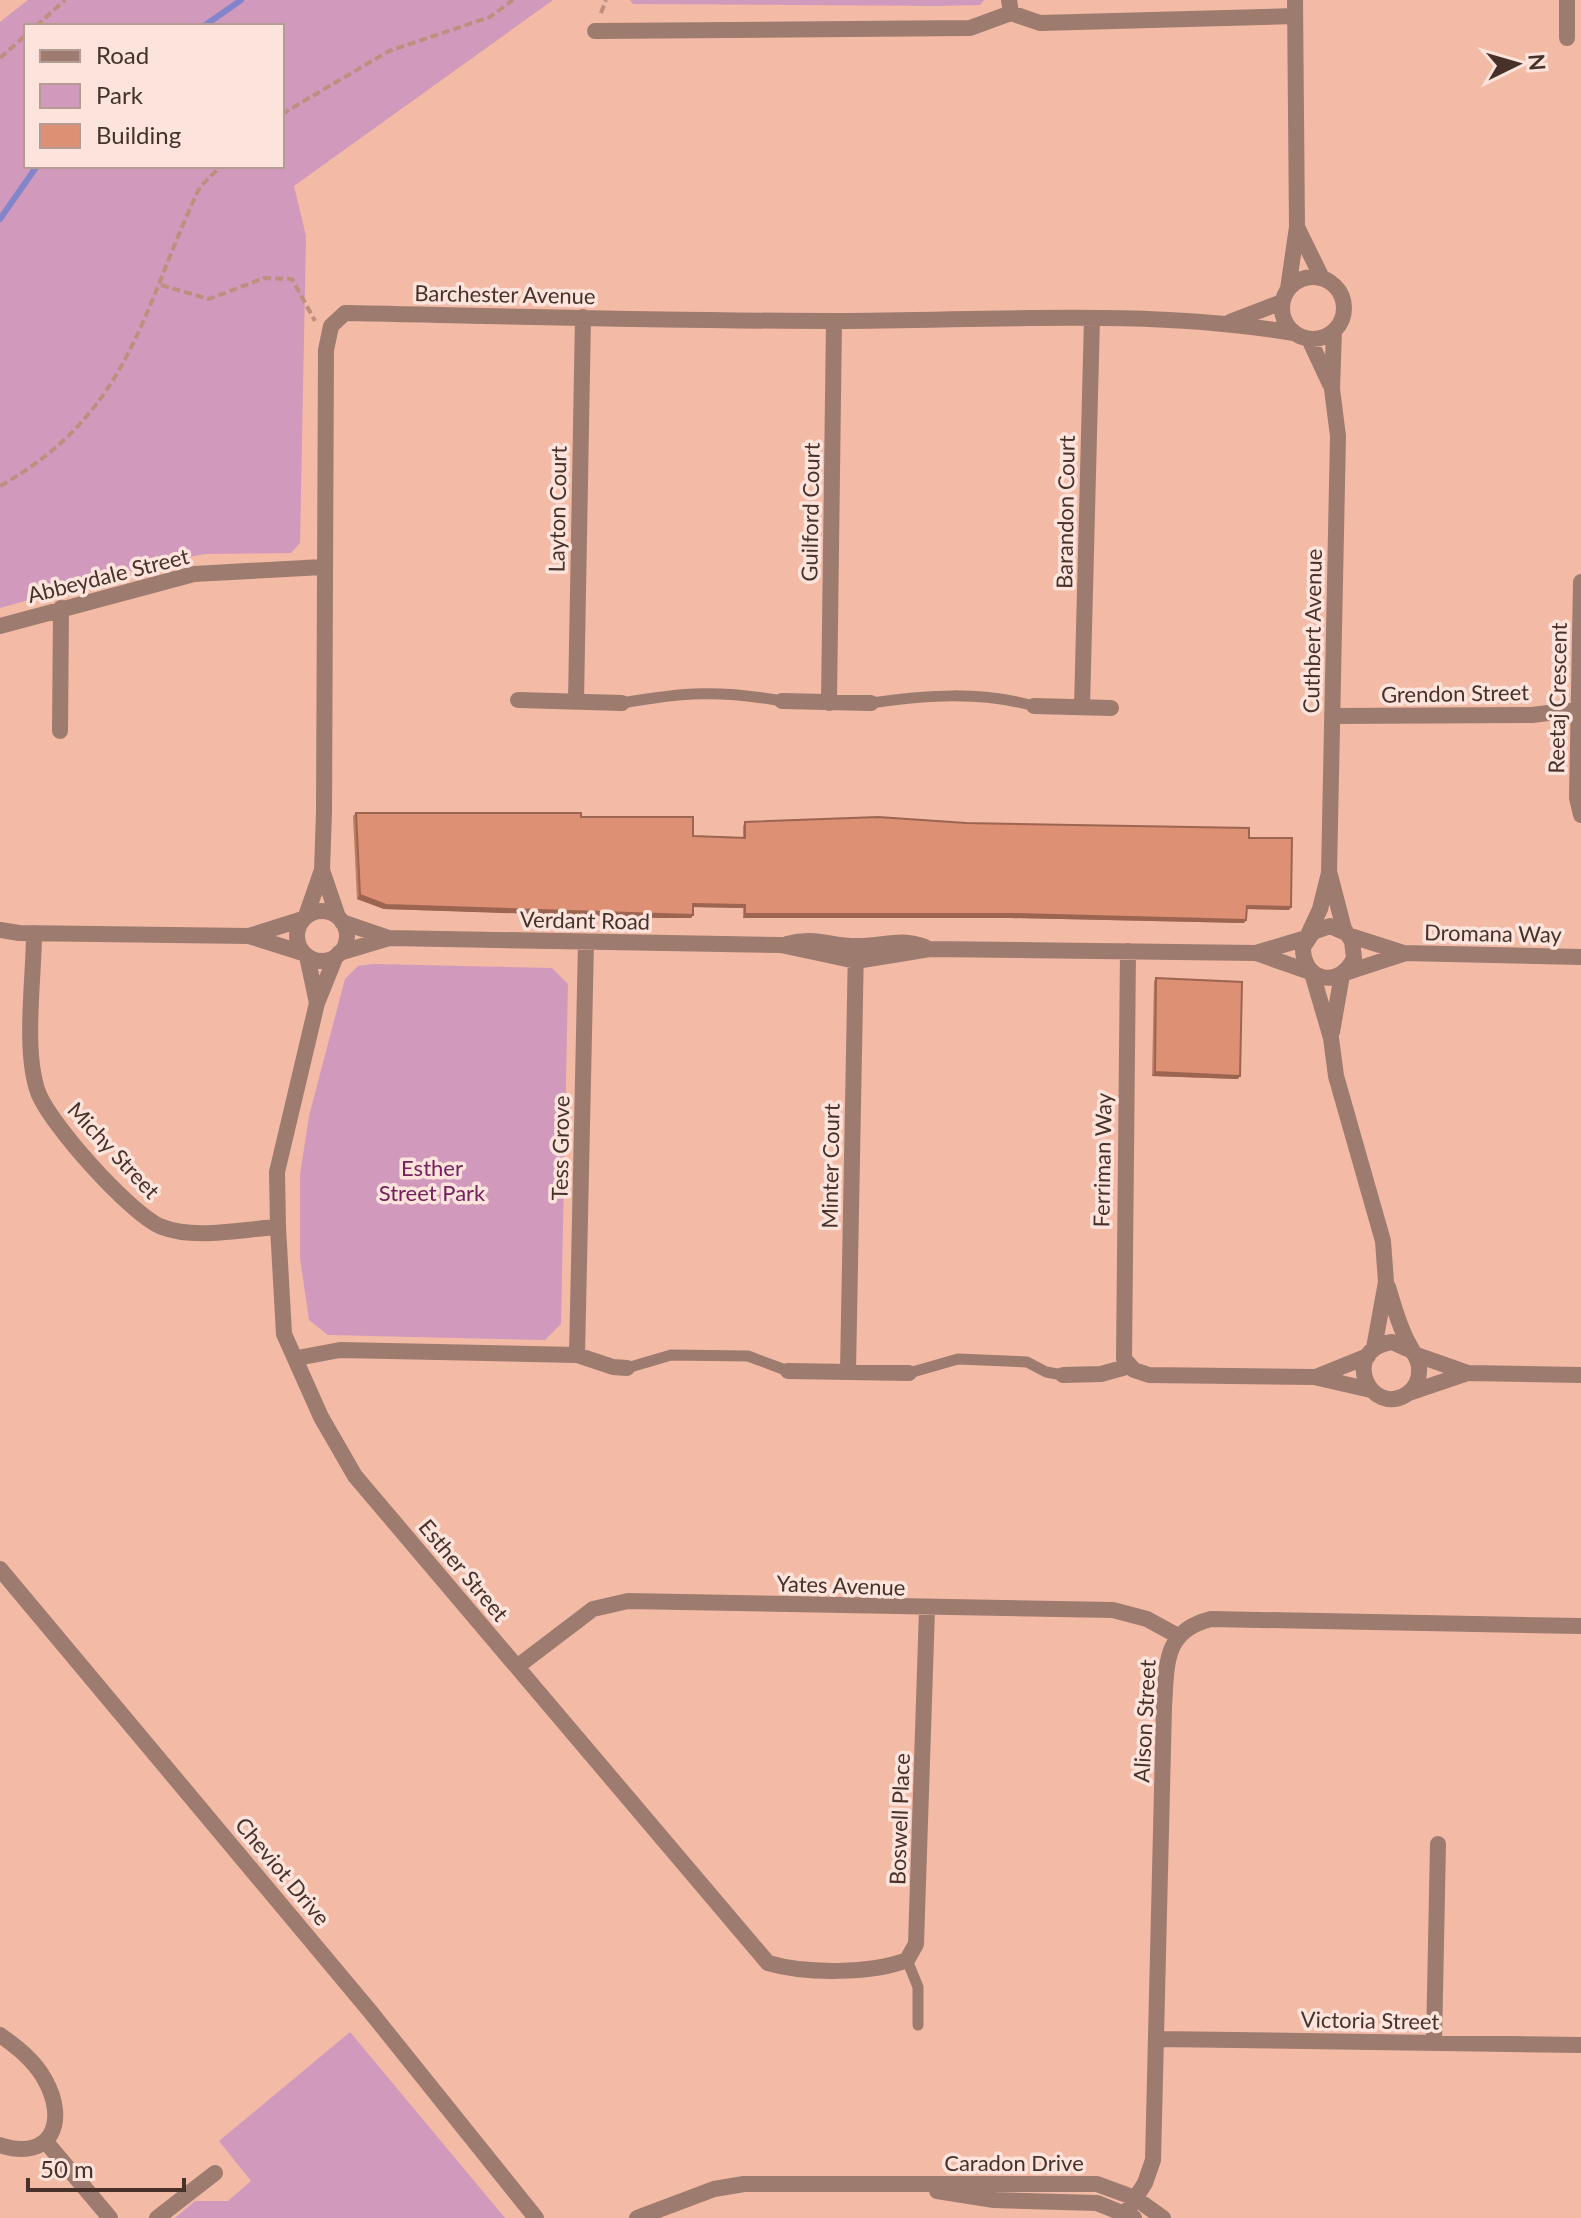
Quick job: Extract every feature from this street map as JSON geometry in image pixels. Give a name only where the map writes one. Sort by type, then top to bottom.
[{"type":"street","points":[[1567,0],[1567,38]]},
{"type":"street","points":[[595,31],[970,28],[1010,6],[1040,23],[1295,8],[1297,227],[1285,296],[1286,325],[1301,336],[1318,339],[1334,331],[1344,312],[1343,301],[1339,291],[1322,278],[1297,227]]},
{"type":"street","points":[[1285,296],[1303,278],[1322,278]]},
{"type":"street","name":"Barchester Avenue","points":[[1229,322],[1285,296]]},
{"type":"street","name":"Barchester Avenue","points":[[330,331],[345,313],[834,321],[1092,318],[1229,322],[1301,336]]},
{"type":"street","name":"Layton Court","points":[[576,701],[583,317]]},
{"type":"street","name":"Barandon Court","points":[[1082,707],[1092,318]]},
{"type":"street","name":"Guilford Court","points":[[829,703],[834,321]]},
{"type":"street","points":[[0,930],[249,936],[321,961],[338,955],[346,938],[322,870],[326,350],[330,331]]},
{"type":"street","name":"Cuthbert Avenue","points":[[1307,938],[1320,909],[1329,873],[1338,436],[1332,389],[1334,331]]},
{"type":"street","name":"Cuthbert Avenue","points":[[1301,336],[1332,389]]},
{"type":"street","name":"Abbeydale Street","points":[[0,626],[194,574],[323,567]]},
{"type":"street","name":"Reetaj Crescent","points":[[1581,582],[1577,798],[1581,815]]},
{"type":"street","points":[[60,731],[61,608]]},
{"type":"street","points":[[518,700],[622,703]]},
{"type":"street","points":[[782,701],[871,703]]},
{"type":"street","points":[[1034,706],[1111,708]]},
{"type":"street","name":"Grendon Street","points":[[1332,716],[1532,715],[1580,709]]},
{"type":"street","points":[[305,955],[297,936],[322,870]]},
{"type":"street","name":"Cuthbert Avenue","points":[[1329,873],[1347,934]]},
{"type":"street","points":[[249,936],[323,911],[340,920]]},
{"type":"street","name":"Verdant Road","points":[[340,920],[389,938],[781,945],[856,954],[930,949],[1256,953],[1307,938]]},
{"type":"street","points":[[1331,1038],[1342,975],[1354,958],[1347,934],[1330,926],[1321,927],[1307,938],[1302,956],[1311,973],[1331,1038],[1336,1076],[1378,1214],[1386,1282],[1413,1353],[1419,1379],[1408,1394]]},
{"type":"street","name":"Michy Street","points":[[34,933],[32,1057],[38,1091],[50,1116],[129,1205],[161,1226],[203,1232],[278,1227]]},
{"type":"street","name":"Dromana Way","points":[[1347,934],[1404,953],[1581,957]]},
{"type":"street","name":"Verdant Road","points":[[338,955],[389,938]]},
{"type":"street","name":"Tess Grove","points":[[577,1355],[586,942]]},
{"type":"street","name":"Ferriman Way","points":[[1128,951],[1122,1346],[1124,1359],[1130,1366]]},
{"type":"street","name":"Verdant Road","points":[[1256,953],[1311,973]]},
{"type":"street","name":"Dromana Way","points":[[1342,975],[1404,953]]},
{"type":"street","name":"Minter Court","points":[[848,1371],[856,954]]},
{"type":"street","name":"Esther Street","points":[[305,955],[317,1003]]},
{"type":"street","name":"Esther Street","points":[[338,955],[317,1003],[277,1172],[284,1334],[321,1417],[355,1476],[768,1963],[785,1968],[875,1969],[907,1960]]},
{"type":"street","points":[[1311,973],[1325,979],[1342,975]]},
{"type":"street","points":[[1371,1390],[1364,1372],[1386,1282]]},
{"type":"street","points":[[1314,1377],[1392,1342],[1468,1373],[1581,1375]]},
{"type":"street","points":[[297,1358],[340,1350],[577,1355],[627,1368]]},
{"type":"street","points":[[1063,1375],[1101,1374],[1130,1366],[1149,1375],[1314,1377],[1371,1390],[1389,1399],[1468,1373]]},
{"type":"street","points":[[788,1371],[909,1373]]},
{"type":"street","name":"Cheviot Drive","points":[[1,1565],[536,2218]]},
{"type":"street","name":"Yates Avenue","points":[[518,1666],[593,1609],[628,1601],[927,1609],[1113,1610],[1147,1619],[1178,1636]]},
{"type":"street","name":"Boswell Place","points":[[907,1960],[916,1944],[918,1925],[927,1609]]},
{"type":"street","name":"Alison Street","points":[[1132,2210],[1153,2160],[1159,2039],[1164,1707],[1169,1651],[1178,1636],[1190,1624],[1211,1619],[1581,1626]]},
{"type":"street","points":[[1434,2043],[1438,1844]]},
{"type":"street","points":[[0,2035],[32,2062],[52,2094],[55,2122],[46,2142],[31,2148],[0,2145]]},
{"type":"street","name":"Victoria Street","points":[[1159,2039],[1581,2045]]},
{"type":"street","points":[[46,2142],[110,2218]]},
{"type":"street","points":[[157,2218],[215,2173]]},
{"type":"street","name":"Caradon Drive","points":[[637,2218],[714,2189],[744,2184],[1097,2184],[1132,2210],[1163,2218]]},
{"type":"street","name":"Cheviot Drive","points":[[525,2201],[551,2218]]},
{"type":"lane","points":[[622,703],[696,692],[737,692],[782,701]]},
{"type":"lane","points":[[871,703],[929,695],[995,696],[1034,706]]},
{"type":"lane","points":[[627,1368],[671,1355],[748,1356],[788,1371]]},
{"type":"lane","points":[[909,1373],[958,1359],[1027,1362],[1046,1372],[1063,1375]]},
{"type":"lane","points":[[907,1960],[918,1987],[918,2025]]},
{"type":"path","points":[[38,24],[65,0]]},
{"type":"path","points":[[284,113],[389,51],[490,17],[513,0]]},
{"type":"path","points":[[0,58],[24,37]]},
{"type":"path","points":[[0,486],[46,457],[99,401],[125,365],[200,187],[219,168]]},
{"type":"path","points":[[161,285],[209,299],[264,278],[292,279],[317,325],[330,331]]},
{"type":"green space","points":[[28,0],[553,0],[294,186],[306,236],[300,543],[291,553],[205,554],[166,561],[0,608],[0,22]]},
{"type":"green space","points":[[630,0],[984,0],[980,5],[940,6],[633,4]]},
{"type":"green space","name":"Esther Street Park","points":[[358,966],[552,968],[568,984],[561,1324],[545,1340],[328,1335],[309,1320],[300,1258],[300,1175],[309,1116],[345,979]]},
{"type":"green space","points":[[350,2032],[505,2218],[175,2218],[195,2201],[228,2201],[251,2181],[219,2141]]},
{"type":"building","points":[[356,813],[581,813],[581,817],[693,817],[693,836],[745,838],[745,822],[878,817],[966,823],[1249,828],[1249,838],[1292,838],[1291,907],[1247,906],[1246,920],[1013,914],[745,914],[745,905],[693,904],[693,915],[386,905],[360,895]]},
{"type":"building","points":[[1156,978],[1242,982],[1240,1076],[1155,1072]]},
{"type":"waterway","points":[[207,24],[241,0]]},
{"type":"waterway","points":[[0,219],[36,168]]}]
